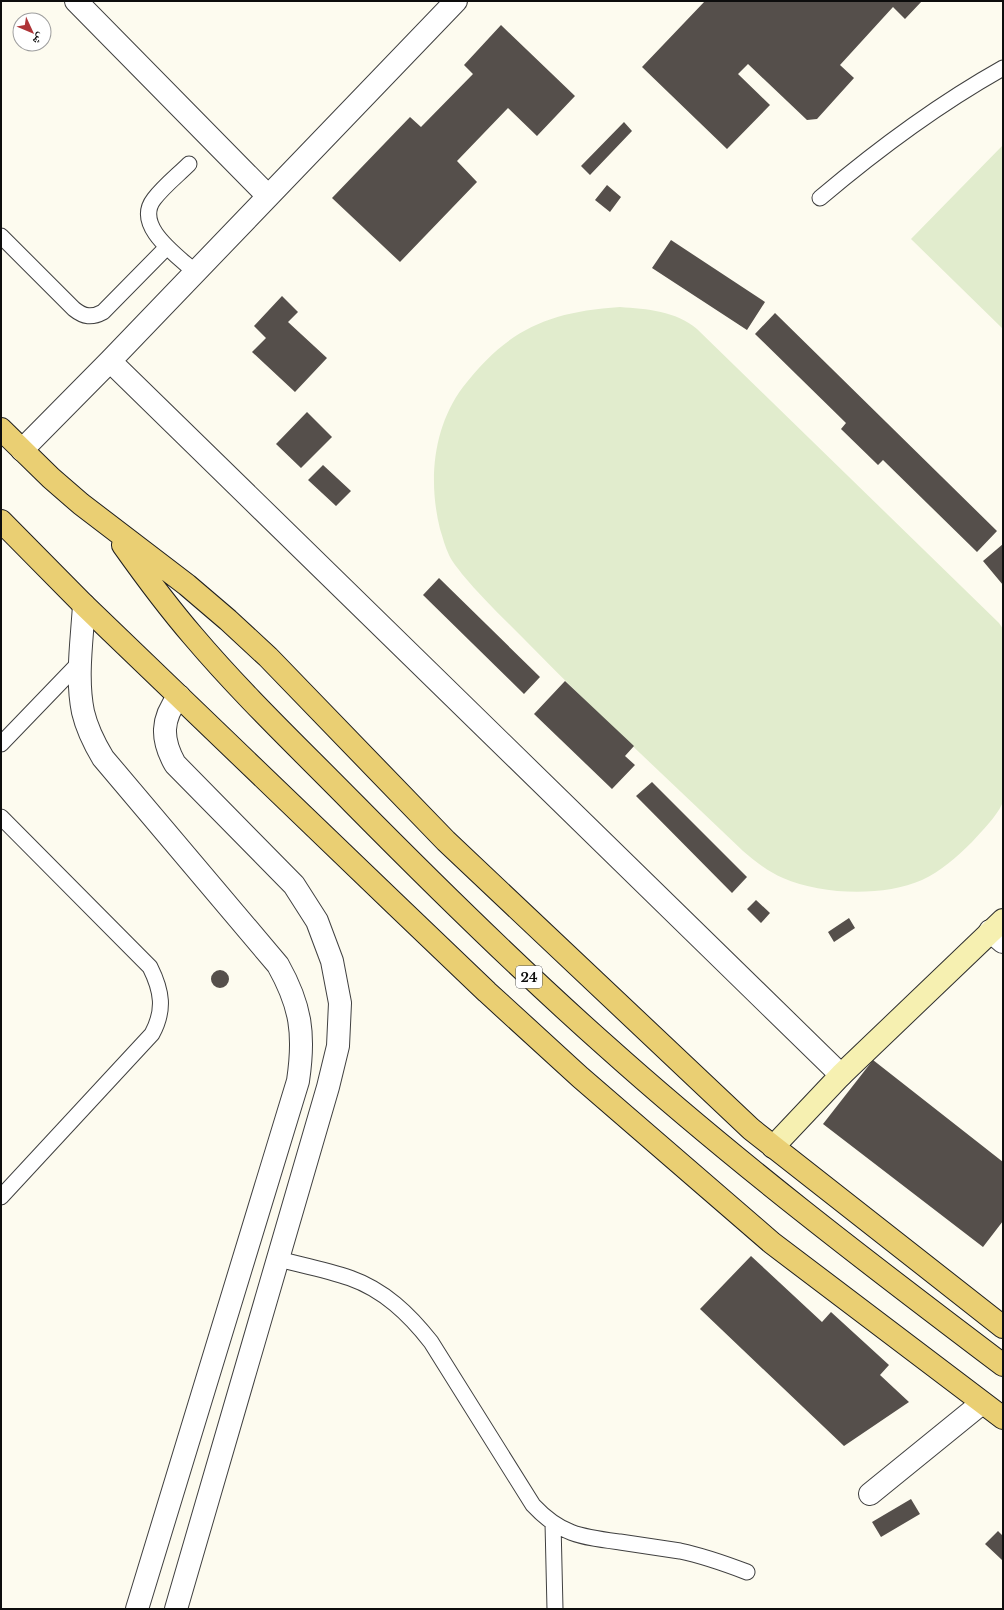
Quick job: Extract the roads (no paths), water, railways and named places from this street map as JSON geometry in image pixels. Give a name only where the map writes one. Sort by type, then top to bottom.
[{"type":"main road","points":[[1,429],[51,478],[112,528],[187,585],[268,657],[446,840],[751,1129],[1002,1325]]},
{"type":"main road","points":[[1,521],[179,696],[476,981],[586,1083],[772,1243],[1003,1418]]},
{"type":"main road","name":"24","points":[[112,528],[165,601],[224,670],[426,877],[516,965],[608,1049],[704,1130],[804,1212],[1003,1365]]},
{"type":"street","points":[[76,1],[268,196]]},
{"type":"street","points":[[22,450],[110,361],[456,1]]},
{"type":"street","points":[[110,361],[841,1075]]},
{"type":"street","points":[[84,604],[80,681],[83,714],[88,729],[100,753],[278,965],[290,986],[298,1008],[302,1032],[302,1056],[298,1081],[137,1609]]},
{"type":"street","points":[[176,1609],[326,1095],[338,1046],[340,1003],[332,961],[317,921],[294,885],[175,764],[169,754],[164,730],[167,717],[179,696]]},
{"type":"street","points":[[773,1147],[841,1075],[999,931]]},
{"type":"street","points":[[870,1494],[982,1402]]},
{"type":"lane","points":[[820,198],[892,139],[936,108],[1003,68]]},
{"type":"lane","points":[[189,164],[154,200],[150,210],[149,221],[153,231],[195,272]]},
{"type":"lane","points":[[1,236],[74,309],[80,314],[88,316],[96,316],[104,312],[168,247]]},
{"type":"lane","points":[[1,744],[81,661]]},
{"type":"lane","points":[[1,817],[150,967],[161,995],[157,1024],[152,1034],[4,1188]]},
{"type":"lane","points":[[278,1259],[350,1278],[374,1290],[403,1310],[418,1325],[430,1342],[526,1495],[542,1515],[553,1523],[564,1530],[589,1538],[682,1552],[716,1560],[748,1572]]},
{"type":"lane","points":[[553,1523],[554,1609]]}]
